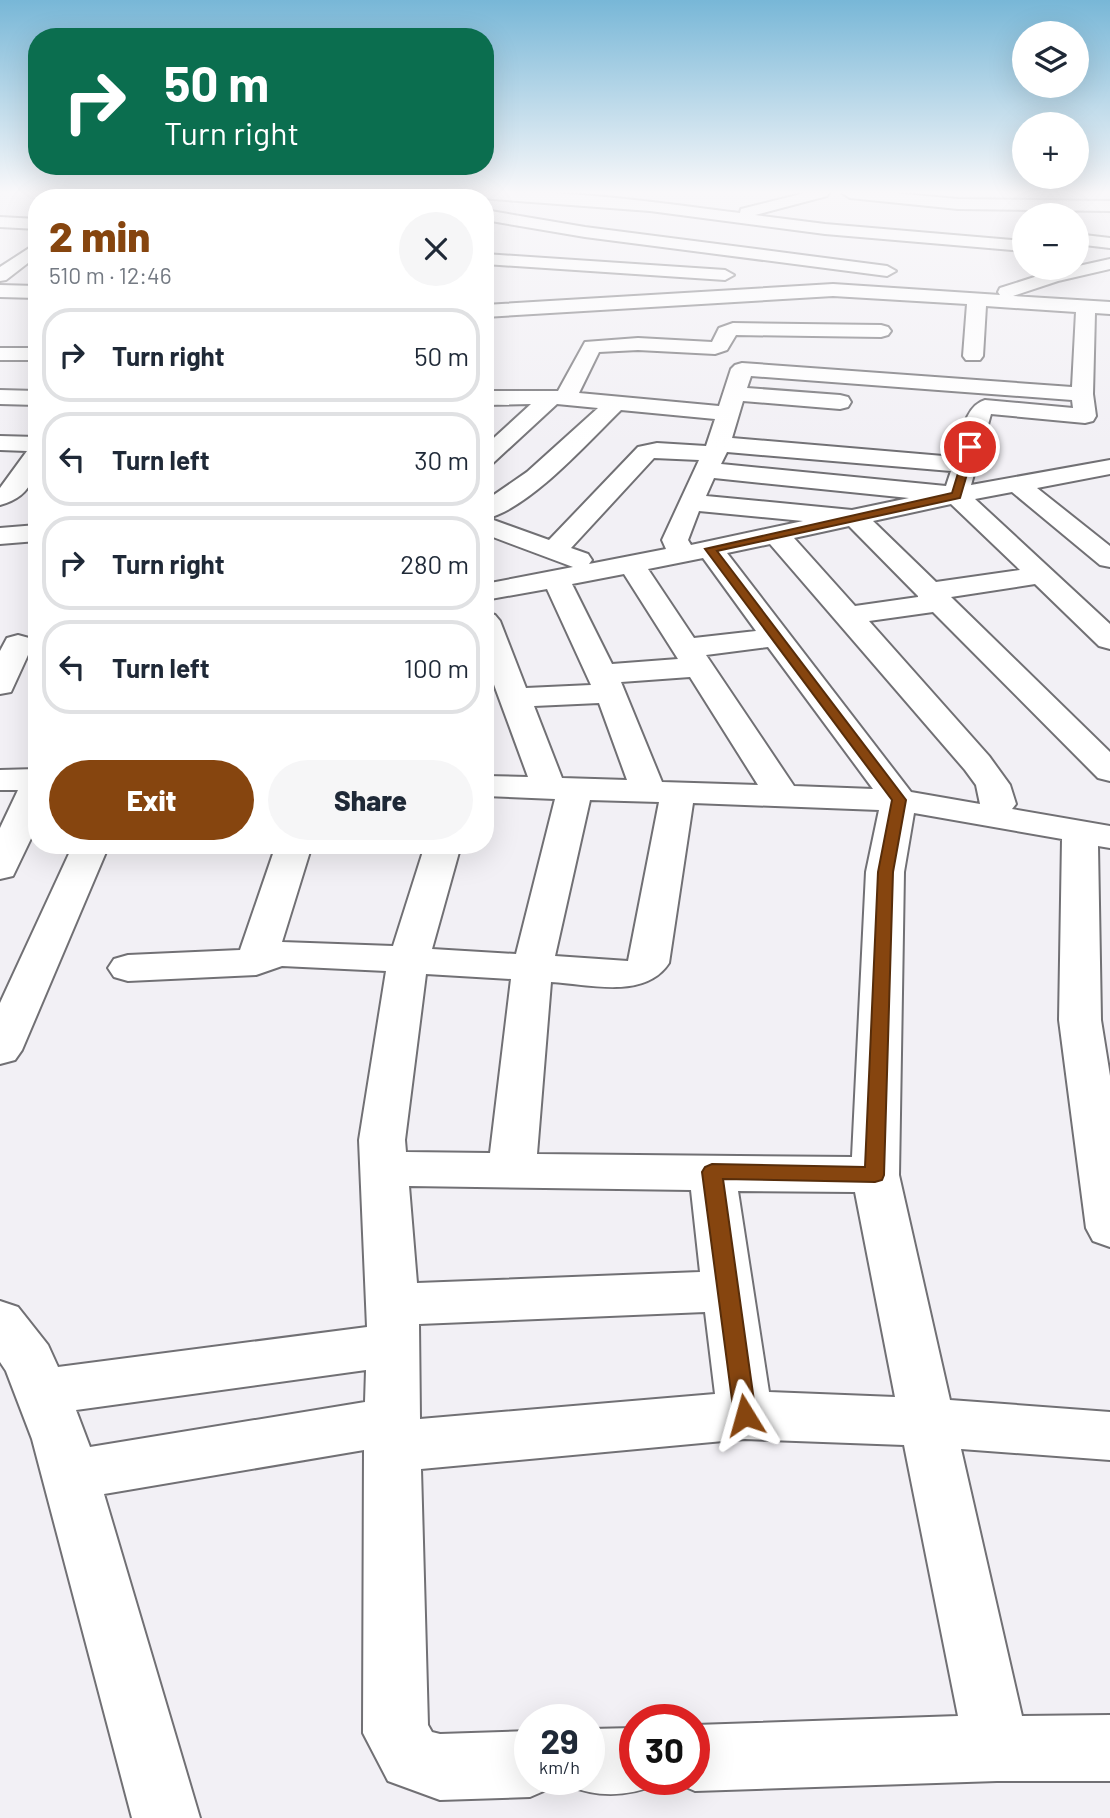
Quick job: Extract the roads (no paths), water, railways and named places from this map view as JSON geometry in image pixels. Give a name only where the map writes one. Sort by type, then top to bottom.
[{"type":"street","points":[[784,278],[804,279],[804,292]]},
{"type":"street","points":[[982,298],[1050,278]]},
{"type":"street","points":[[891,293],[934,279]]},
{"type":"street","points":[[1078,330],[1100,307],[1110,287]]},
{"type":"street","points":[[561,288],[709,296]]},
{"type":"street","points":[[494,310],[833,290],[1100,307]]},
{"type":"street","points":[[0,291],[28,292]]},
{"type":"street","points":[[867,378],[891,293]]},
{"type":"street","points":[[973,356],[983,323],[982,298]]},
{"type":"street","points":[[494,450],[558,397],[592,346],[638,344],[715,348],[720,346],[729,330],[803,328],[880,331]]},
{"type":"street","points":[[786,371],[803,328]]},
{"type":"street","points":[[1078,330],[1110,333]]},
{"type":"street","points":[[494,589],[555,565],[617,567],[1016,484],[1065,455],[1077,408],[1083,360],[1078,330]]},
{"type":"street","points":[[0,334],[28,334]]},
{"type":"street","points":[[0,354],[28,354]]},
{"type":"street","points":[[584,360],[622,365]]},
{"type":"street","points":[[1083,360],[1110,362]]},
{"type":"street","points":[[997,1748],[875,1175],[886,872],[899,800],[776,637],[696,552],[676,540],[690,502],[713,456],[742,369],[867,378],[1077,408],[1110,416]]},
{"type":"street","points":[[713,374],[732,401],[755,421]]},
{"type":"street","points":[[0,397],[28,398]]},
{"type":"street","points":[[494,398],[857,404]]},
{"type":"street","points":[[494,505],[549,464],[617,402]]},
{"type":"street","points":[[956,495],[981,410],[985,407],[1077,408]]},
{"type":"street","points":[[0,418],[28,419]]},
{"type":"street","points":[[494,430],[515,431]]},
{"type":"street","points":[[0,443],[28,450]]},
{"type":"street","points":[[555,565],[649,450],[713,456],[965,465]]},
{"type":"street","points":[[0,459],[28,453]]},
{"type":"street","points":[[1065,455],[1107,470]]},
{"type":"street","points":[[713,456],[956,495],[1110,640]]},
{"type":"street","points":[[0,497],[10,494],[28,464]]},
{"type":"street","points":[[1016,484],[1090,543]]},
{"type":"street","points":[[690,502],[855,518],[1110,771]]},
{"type":"street","points":[[1016,551],[1090,543],[1110,523]]},
{"type":"street","points":[[128,968],[256,962],[278,954],[630,974],[642,970],[649,963],[663,791],[606,683],[555,565],[494,530]]},
{"type":"street","points":[[0,536],[28,534]]},
{"type":"street","points":[[777,535],[977,763],[993,785],[998,804],[990,815]]},
{"type":"street","points":[[617,567],[694,657],[783,796]]},
{"type":"street","points":[[848,616],[1041,575]]},
{"type":"street","points":[[514,698],[606,683],[694,657],[776,637]]},
{"type":"street","points":[[0,685],[18,644]]},
{"type":"street","points":[[494,645],[514,698],[562,788],[532,969],[512,1170]]},
{"type":"street","points":[[0,780],[28,779]]},
{"type":"street","points":[[494,786],[899,800],[1095,834],[1080,1020],[1104,1147],[1110,1227]]},
{"type":"street","points":[[0,868],[28,806]]},
{"type":"street","points":[[0,1050],[87,854]]},
{"type":"street","points":[[256,962],[291,854]]},
{"type":"street","points":[[440,854],[408,961],[382,1140],[394,1325],[392,1434],[396,1733],[411,1758],[440,1768],[514,1765]]},
{"type":"street","points":[[385,1169],[875,1175]]},
{"type":"street","points":[[712,1172],[745,1415]]},
{"type":"street","points":[[42,1392],[394,1325],[726,1290]]},
{"type":"street","points":[[0,1321],[29,1361],[70,1475],[166,1818]]},
{"type":"street","points":[[70,1475],[392,1434],[745,1415],[851,1417],[1110,1436]]},
{"type":"street","points":[[710,1758],[997,1748],[1110,1748]]}]
